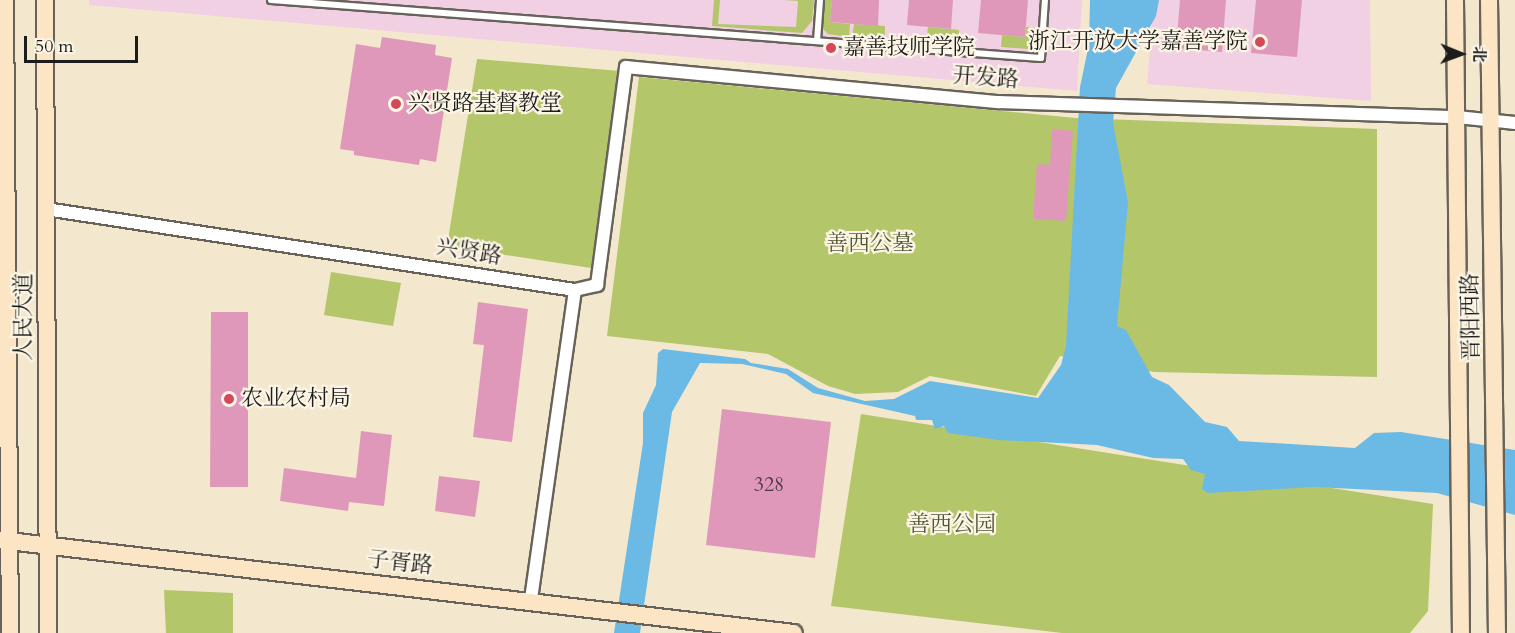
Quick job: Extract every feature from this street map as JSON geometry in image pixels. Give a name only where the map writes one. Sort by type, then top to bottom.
[{"type":"main road","name":"人民大道","points":[[5,0],[4,541],[10,633]]},
{"type":"main road","name":"人民大道","points":[[45,0],[48,633]]},
{"type":"main road","name":"晋阳西路","points":[[1455,0],[1461,633]]},
{"type":"main road","name":"晋阳西路","points":[[1489,0],[1497,633]]},
{"type":"main road","name":"子胥路","points":[[4,541],[794,633]]},
{"type":"street","name":"开发路","points":[[575,290],[597,285],[626,67],[998,102],[1457,117],[1515,123]]},
{"type":"street","name":"兴贤路","points":[[46,209],[575,290]]},
{"type":"street","points":[[531,601],[575,290]]},
{"type":"lane","points":[[271,0],[1041,58],[1045,0]]},
{"type":"lane","points":[[817,41],[820,0]]},
{"type":"shaded area","name":"嘉善技师学院","points":[[89,0],[1082,0],[1077,91],[89,5]]},
{"type":"shaded area","name":"浙江开放大学嘉善学院","points":[[1154,0],[1370,0],[1371,101],[1147,84]]},
{"type":"green space","points":[[714,0],[720,0],[718,24],[796,27],[798,1],[784,0],[814,0],[812,21],[802,33],[712,26]]},
{"type":"green space","points":[[823,0],[832,0],[830,22],[850,24],[849,37],[828,34],[823,29]]},
{"type":"green space","points":[[854,24],[885,26],[885,36],[852,37]]},
{"type":"green space","points":[[928,27],[959,30],[958,44],[926,42]]},
{"type":"green space","points":[[1026,27],[1035,28],[1035,43],[1028,49],[1001,47],[1002,35],[1025,37]]},
{"type":"green space","points":[[477,59],[620,71],[591,268],[447,246]]},
{"type":"green space","name":"善西公墓","points":[[639,77],[1076,118],[1377,129],[1377,377],[1154,372],[1060,356],[1036,396],[930,376],[898,392],[855,394],[828,386],[768,354],[607,336]]},
{"type":"green space","points":[[331,272],[401,283],[393,326],[324,315]]},
{"type":"green space","name":"善西公园","points":[[861,414],[1433,504],[1428,611],[1410,633],[1062,633],[831,606]]},
{"type":"green space","points":[[164,590],[233,593],[233,633],[166,633]]},
{"type":"water","points":[[1090,0],[1159,0],[1156,16],[1116,88],[1113,123],[1128,202],[1117,326],[1126,330],[1152,377],[1169,385],[1205,422],[1227,427],[1239,441],[1355,448],[1374,433],[1401,432],[1515,450],[1515,515],[1437,493],[1314,487],[1208,493],[1202,489],[1205,474],[1191,470],[1183,459],[1153,458],[1097,445],[999,440],[948,433],[944,426],[935,429],[932,420],[916,420],[915,416],[813,393],[786,374],[742,364],[700,363],[672,412],[640,633],[614,633],[643,443],[643,413],[656,385],[658,353],[663,349],[745,359],[751,363],[788,369],[818,388],[865,401],[894,399],[930,381],[1038,398],[1061,365],[1066,346],[1080,87],[1089,44]]},
{"type":"building","points":[[832,0],[879,0],[878,26],[830,22]]},
{"type":"building","points":[[909,0],[953,0],[951,29],[907,25]]},
{"type":"building","points":[[981,0],[1028,0],[1025,37],[978,33]]},
{"type":"building","points":[[1180,0],[1226,0],[1222,52],[1176,48]]},
{"type":"building","points":[[1256,0],[1302,0],[1297,57],[1251,53]]},
{"type":"building","name":"兴贤路基督教堂","points":[[382,37],[436,45],[435,55],[452,58],[436,162],[420,159],[419,165],[354,155],[354,151],[340,149],[356,44],[380,48]]},
{"type":"building","points":[[1052,129],[1073,131],[1066,221],[1033,219],[1037,164],[1050,165]]},
{"type":"building","points":[[478,302],[528,309],[512,442],[473,437],[484,345],[473,344]]},
{"type":"building","name":"农业农村局","points":[[211,312],[248,312],[248,487],[210,487]]},
{"type":"building","points":[[722,409],[831,422],[815,558],[706,545]]},
{"type":"building","points":[[361,431],[392,435],[384,506],[349,502],[348,511],[280,501],[284,468],[356,478]]},
{"type":"building","points":[[439,476],[480,481],[475,517],[435,511]]},
{"type":"place","name":"浙江开放大学嘉善学院","points":[[1260,42]]},
{"type":"place","name":"嘉善技师学院","points":[[831,48]]},
{"type":"place","name":"兴贤路基督教堂","points":[[396,104]]},
{"type":"place","name":"农业农村局","points":[[229,399]]}]
